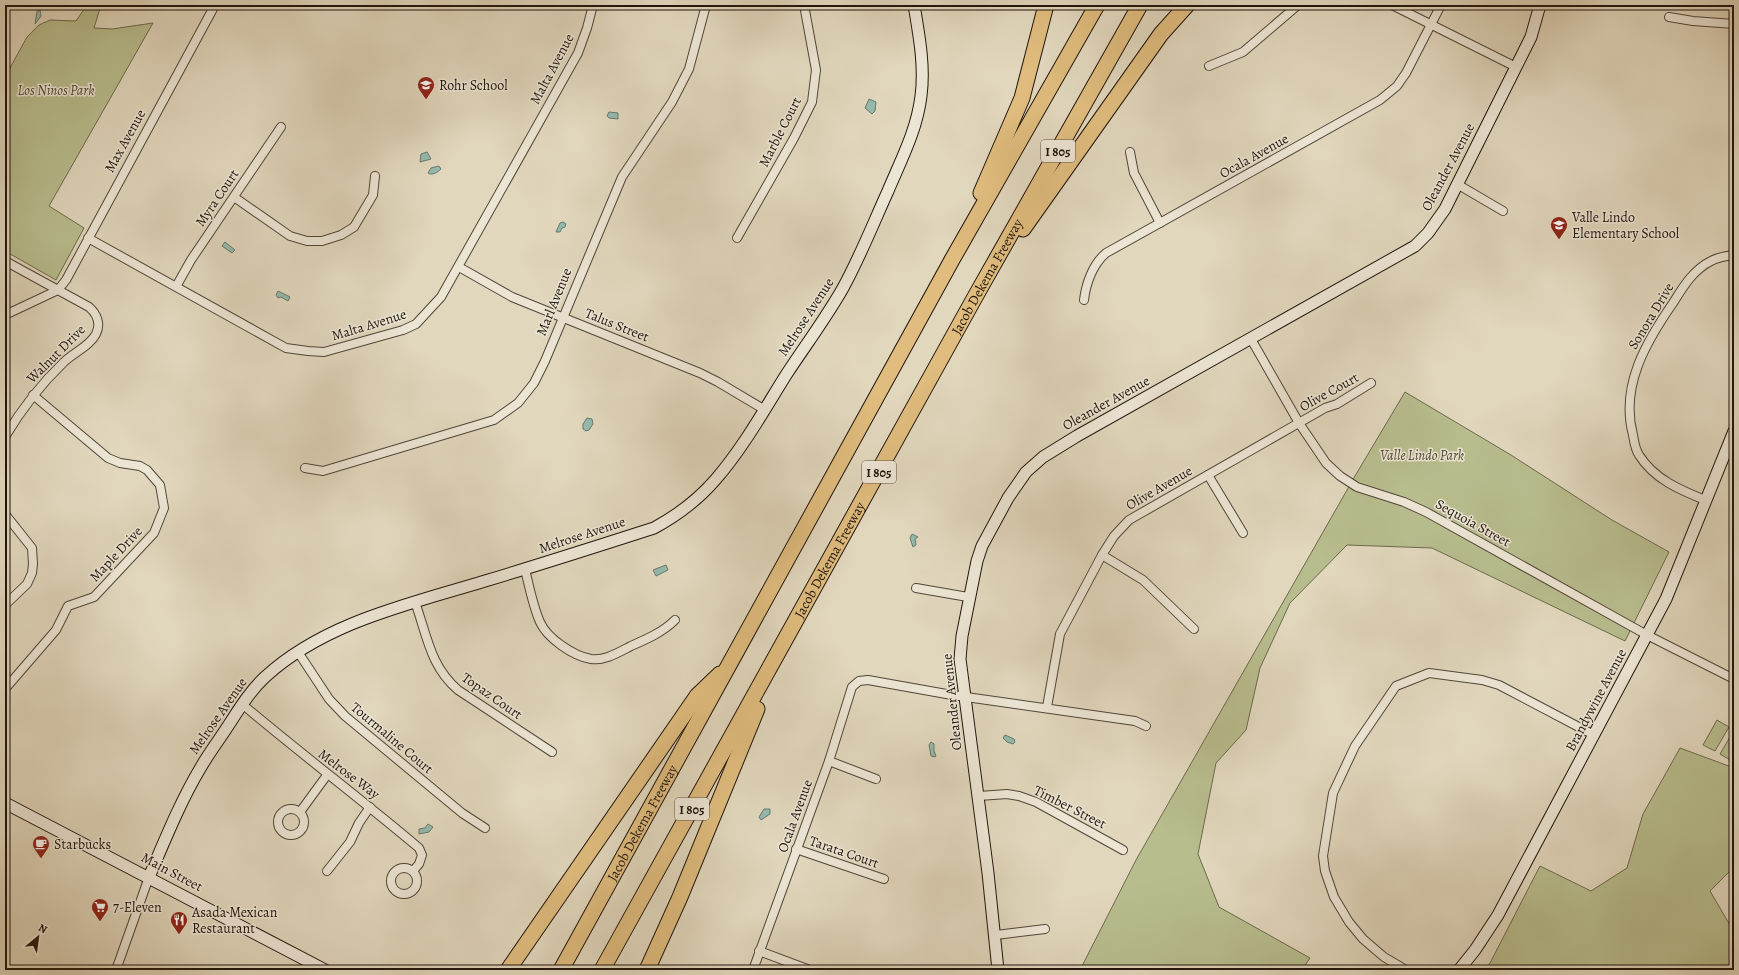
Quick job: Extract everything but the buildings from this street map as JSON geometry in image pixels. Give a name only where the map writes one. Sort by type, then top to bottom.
[{"type":"highway","points":[[954,258],[1022,98],[1046,5]]},
{"type":"highway","name":"Jacob Dekema Freeway","points":[[561,970],[954,258],[1097,5]]},
{"type":"highway","name":"Jacob Dekema Freeway","points":[[602,970],[975,297],[1140,5]]},
{"type":"highway","points":[[975,297],[1067,170],[1111,103],[1161,34],[1187,5]]},
{"type":"highway","points":[[647,970],[680,897],[782,647]]},
{"type":"highway","points":[[508,970],[697,696],[729,665]]},
{"type":"street","name":"Max Avenue","points":[[58,290],[66,280],[215,5]]},
{"type":"street","name":"Malta Avenue","points":[[88,238],[177,286],[286,348],[317,353],[403,330],[416,324],[441,297],[459,267],[578,54],[593,5]]},
{"type":"street","name":"Marl Avenue","points":[[305,468],[314,471],[323,471],[494,420],[518,403],[534,382],[622,177],[672,102],[689,69],[706,5]]},
{"type":"street","name":"Marble Court","points":[[737,238],[794,138],[812,102],[816,70],[804,5]]},
{"type":"street","name":"Melrose Avenue","points":[[116,970],[149,877],[173,821],[200,767],[242,704],[266,676],[298,652],[339,629],[416,602],[654,528],[676,516],[698,498],[716,479],[764,410],[835,302],[849,278],[913,131],[921,97],[922,77],[920,47],[914,5]]},
{"type":"street","points":[[1209,66],[1243,52],[1298,5]]},
{"type":"street","points":[[1392,5],[1516,67]]},
{"type":"street","name":"Ocala Avenue","points":[[1084,300],[1086,286],[1101,258],[1160,223],[1380,100],[1397,86],[1441,5]]},
{"type":"street","name":"Oleander Avenue","points":[[998,970],[996,935],[960,659],[968,597],[982,546],[1015,486],[1026,472],[1043,457],[1077,436],[1415,246],[1428,233],[1458,184],[1531,37],[1540,5]]},
{"type":"street","points":[[1669,17],[1693,21],[1734,24]]},
{"type":"street","name":"Myra Court","points":[[177,286],[191,260],[281,127]]},
{"type":"street","points":[[1130,152],[1134,173],[1160,223]]},
{"type":"street","points":[[234,197],[290,236],[307,241],[322,241],[337,237],[354,227],[373,196],[375,176]]},
{"type":"street","points":[[1458,184],[1503,211]]},
{"type":"street","name":"Sonora Drive","points":[[1705,500],[1666,483],[1648,468],[1638,454],[1631,429],[1629,407],[1639,358],[1658,323],[1690,277],[1711,261],[1734,255]]},
{"type":"street","name":"Walnut Drive","points":[[5,261],[93,310],[98,322],[97,331],[93,339],[64,362],[33,395],[5,437]]},
{"type":"street","name":"Talus Street","points":[[459,267],[512,297],[700,373],[718,382],[764,410]]},
{"type":"street","points":[[5,315],[58,290]]},
{"type":"street","name":"Sequoia Street","points":[[1251,339],[1319,456],[1334,472],[1348,482],[1426,512],[1648,635],[1734,679]]},
{"type":"street","name":"Olive Court","points":[[1299,423],[1325,408],[1337,404],[1371,383]]},
{"type":"street","name":"Maple Drive","points":[[5,689],[56,630],[68,606],[94,597],[154,533],[164,508],[160,486],[147,470],[140,466],[120,463],[108,458],[33,395]]},
{"type":"street","name":"Olive Avenue","points":[[1048,707],[1060,634],[1102,555],[1114,536],[1128,520],[1299,423]]},
{"type":"street","name":"Brandywine Avenue","points":[[1459,970],[1475,950],[1498,915],[1648,635],[1675,578],[1705,500],[1734,431]]},
{"type":"street","points":[[1208,475],[1243,533]]},
{"type":"street","points":[[5,514],[32,548],[33,564],[32,573],[27,584],[5,605]]},
{"type":"street","points":[[1102,555],[1143,580],[1194,629]]},
{"type":"street","points":[[525,569],[540,623],[551,637],[568,649],[591,659],[609,656],[667,628],[675,620]]},
{"type":"street","points":[[916,588],[968,597]]},
{"type":"street","name":"Topaz Court","points":[[416,602],[432,656],[447,680],[458,690],[552,752]]},
{"type":"street","name":"Tourmaline Court","points":[[298,652],[330,700],[345,716],[462,813],[485,828]]},
{"type":"street","points":[[1406,970],[1384,957],[1363,939],[1349,922],[1334,897],[1324,870],[1323,856],[1333,794],[1355,746],[1396,686],[1429,673],[1482,680],[1499,685],[1594,735]]},
{"type":"street","name":"Ocala Avenue","points":[[753,970],[829,761],[852,687],[859,681],[868,680],[966,697]]},
{"type":"street","points":[[966,697],[1135,720],[1146,726]]},
{"type":"street","name":"Melrose Way","points":[[242,704],[327,775],[370,807],[419,848],[422,855],[413,871]]},
{"type":"street","points":[[829,761],[876,779]]},
{"type":"street","points":[[300,812],[327,775]]},
{"type":"street","name":"Timber Street","points":[[979,796],[1006,794],[1019,796],[1036,802],[1123,850]]},
{"type":"street","name":"Main Street","points":[[5,802],[325,970]]},
{"type":"street","points":[[327,872],[350,842],[359,823],[370,807]]},
{"type":"street","name":"Tarata Court","points":[[796,849],[884,879]]},
{"type":"street","points":[[996,935],[1046,929]]},
{"type":"street","points":[[759,952],[810,970]]},
{"type":"green space","name":"Los Ninos Park","points":[[87,5],[101,5],[94,28],[112,29],[153,23],[49,206],[84,228],[56,280],[5,251],[5,77],[27,37],[39,25],[50,20],[76,21]]},
{"type":"green space","name":"Valle Lindo Park","points":[[1405,392],[1511,455],[1612,520],[1669,552],[1625,641],[1432,548],[1347,545],[1290,603],[1260,668],[1246,730],[1216,763],[1198,854],[1219,907],[1310,958],[1302,970],[1080,970],[1136,860],[1355,476]]},
{"type":"green space","points":[[1717,720],[1729,727],[1715,751],[1703,745]]},
{"type":"green space","points":[[1734,730],[1734,756],[1732,761],[1720,754]]},
{"type":"green space","points":[[1680,748],[1734,768],[1734,867],[1710,891],[1734,932],[1734,970],[1484,970],[1490,963],[1540,866],[1591,891],[1627,868],[1643,814]]},
{"type":"water","points":[[40,10],[41,16],[35,24],[37,11]]},
{"type":"water","points":[[869,99],[876,102],[875,111],[872,114],[865,108]]},
{"type":"water","points":[[609,112],[618,113],[618,119],[609,118],[607,116]]},
{"type":"water","points":[[427,152],[431,159],[420,162],[421,154]]},
{"type":"water","points":[[439,166],[441,169],[437,172],[433,174],[428,173],[431,168]]},
{"type":"water","points":[[563,222],[566,224],[565,227],[562,228],[560,232],[556,232],[560,223]]},
{"type":"water","points":[[225,242],[235,250],[232,253],[222,246]]},
{"type":"water","points":[[278,291],[290,297],[288,301],[281,297],[278,298],[276,295]]},
{"type":"water","points":[[587,418],[592,419],[593,424],[589,430],[586,431],[583,429],[583,424]]},
{"type":"water","points":[[912,534],[918,537],[915,539],[916,545],[913,547],[910,538]]},
{"type":"water","points":[[666,565],[668,570],[656,576],[653,570]]},
{"type":"water","points":[[1005,735],[1014,739],[1015,742],[1013,744],[1007,742],[1003,738]]},
{"type":"water","points":[[931,742],[934,744],[935,757],[931,756],[929,745]]},
{"type":"water","points":[[764,809],[770,809],[770,814],[761,820],[759,817]]},
{"type":"water","points":[[428,824],[433,827],[429,832],[419,834],[419,829],[425,828]]},
{"type":"place","name":"Rohr School","points":[[426,100]]},
{"type":"place","name":"Valle Lindo Elementary School","points":[[1559,240]]},
{"type":"place","name":"Starbucks","points":[[41,859]]},
{"type":"place","name":"7-Eleven","points":[[100,922]]},
{"type":"place","name":"Asada Mexican Restaurant","points":[[179,935]]}]
